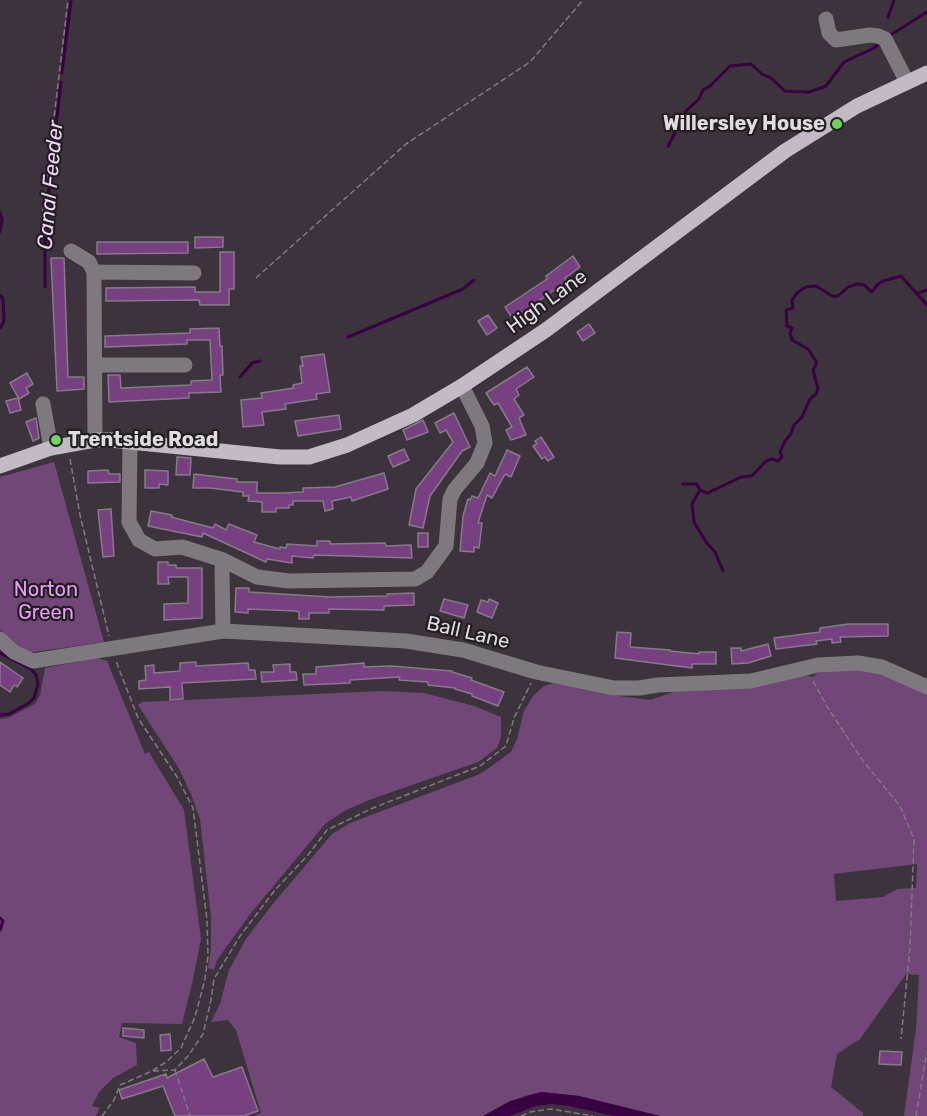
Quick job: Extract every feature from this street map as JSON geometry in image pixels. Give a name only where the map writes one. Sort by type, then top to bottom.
[{"type":"main road","name":"High Lane","points":[[0,466],[51,448],[95,440],[280,457],[309,456],[327,452],[375,433],[413,415],[462,387],[546,330],[785,150],[857,106],[927,73]]},
{"type":"street","points":[[826,19],[829,33],[836,40],[870,35],[885,39],[907,82]]},
{"type":"street","points":[[71,251],[89,262],[94,272],[95,440]]},
{"type":"street","points":[[94,272],[194,273]]},
{"type":"street","points":[[95,365],[185,365]]},
{"type":"street","points":[[130,442],[129,522],[140,540],[154,549],[182,547],[223,560],[257,577],[289,581],[415,579],[427,572],[446,546],[450,499],[455,489],[477,463],[485,442],[483,426],[462,387]]},
{"type":"street","points":[[43,404],[51,448]]},
{"type":"street","points":[[223,560],[223,631]]},
{"type":"street","name":"Ball Lane","points":[[0,639],[14,652],[33,661],[223,631],[406,641],[463,650],[536,672],[596,686],[639,688],[669,684],[721,684],[751,681],[806,667],[858,663],[882,667],[927,687]]},
{"type":"path","points":[[48,236],[46,227],[41,227],[68,0]]},
{"type":"path","points":[[256,278],[406,144],[530,62],[583,0]]},
{"type":"path","points":[[67,444],[80,515],[112,649],[138,718],[177,777],[193,808],[207,920],[208,956],[205,979],[195,1017],[181,1048],[152,1071],[120,1084],[114,1100],[102,1116]]},
{"type":"path","points":[[806,667],[828,708],[863,761],[900,806],[914,839],[910,948],[901,1039]]},
{"type":"path","points":[[152,1071],[175,1070],[188,1056],[203,1034],[212,999],[214,979],[240,936],[275,890],[308,855],[327,830],[373,808],[480,766],[506,746],[514,718],[536,672]]},
{"type":"path","points":[[916,1116],[927,1051]]},
{"type":"path","points":[[175,1070],[190,1116]]},
{"type":"path","points":[[520,1116],[551,1108],[593,1116]]},
{"type":"green space","name":"Norton Green","points":[[54,462],[104,642],[27,653],[0,629],[0,477]]},
{"type":"green space","points":[[97,658],[107,661],[145,754],[149,752],[184,810],[201,939],[192,984],[182,1024],[122,1023],[119,1037],[136,1043],[137,1065],[113,1078],[99,1092],[92,1106],[100,1108],[96,1116],[0,1116],[0,719],[10,717],[35,704],[40,695],[45,668]]},
{"type":"green space","points":[[844,666],[879,672],[927,691],[927,1116],[904,1116],[916,1029],[919,975],[906,974],[860,1039],[837,1054],[831,1087],[863,1113],[863,1116],[660,1116],[579,1096],[541,1092],[525,1096],[483,1116],[253,1116],[261,1113],[236,1030],[228,1020],[211,1022],[220,1004],[229,970],[246,939],[332,834],[350,823],[480,774],[511,752],[524,711],[533,696],[544,686],[557,682],[619,696],[650,700],[676,691],[800,674],[813,677],[817,673]],"holes":[[[917,864],[916,888],[897,889],[883,897],[836,901],[834,874]]]},
{"type":"green space","points":[[381,691],[424,693],[474,706],[501,717],[501,737],[497,748],[478,762],[369,800],[344,811],[326,823],[251,913],[217,960],[214,970],[208,968],[211,948],[211,917],[200,819],[178,767],[138,705],[142,702]]},
{"type":"shaded area","points":[[541,1092],[579,1096],[660,1116],[614,1116],[552,1104],[536,1106],[509,1116],[483,1116],[510,1101]]},
{"type":"building","points":[[195,237],[223,237],[223,247],[195,248]]},
{"type":"building","points":[[97,242],[188,242],[188,253],[97,254]]},
{"type":"building","points":[[220,252],[234,252],[234,289],[229,289],[229,305],[200,305],[199,300],[106,301],[106,288],[195,287],[195,292],[220,292]]},
{"type":"building","points":[[573,256],[580,267],[565,278],[567,281],[514,321],[505,307],[547,279],[546,276]]},
{"type":"building","points":[[51,258],[64,258],[68,377],[84,377],[84,389],[57,391]]},
{"type":"building","points":[[488,315],[497,328],[487,335],[478,321]]},
{"type":"building","points":[[589,324],[595,333],[583,341],[577,332]]},
{"type":"building","points":[[219,328],[223,375],[220,375],[221,392],[189,393],[189,398],[109,402],[108,375],[120,375],[121,388],[191,385],[191,381],[212,380],[210,340],[187,340],[187,344],[105,347],[105,336],[190,333],[190,329]]},
{"type":"building","points":[[324,354],[330,392],[316,394],[317,399],[285,404],[286,409],[262,412],[264,425],[243,427],[241,400],[262,398],[261,393],[294,388],[293,385],[302,383],[301,357]]},
{"type":"building","points":[[527,367],[534,377],[516,389],[519,395],[514,399],[524,415],[519,418],[526,435],[511,440],[506,430],[512,427],[498,403],[494,405],[486,393]]},
{"type":"building","points":[[27,373],[33,384],[26,388],[29,393],[19,399],[10,383]]},
{"type":"building","points":[[18,398],[21,410],[10,413],[6,401]]},
{"type":"building","points":[[454,413],[470,447],[462,451],[430,496],[423,528],[409,525],[416,489],[453,442],[446,430],[440,433],[435,423]]},
{"type":"building","points":[[339,415],[341,429],[298,436],[295,421]]},
{"type":"building","points":[[36,418],[39,438],[33,441],[26,422]]},
{"type":"building","points":[[423,420],[428,432],[407,440],[403,430]]},
{"type":"building","points":[[541,437],[554,457],[548,461],[545,457],[542,459],[533,446],[537,444],[535,441]]},
{"type":"building","points":[[404,449],[409,460],[393,467],[388,456]]},
{"type":"building","points":[[507,450],[520,456],[511,477],[505,474],[492,498],[487,495],[478,523],[482,523],[479,548],[474,547],[474,552],[460,551],[463,516],[468,499],[470,500],[472,496],[478,498],[490,473],[495,476]]},
{"type":"building","points":[[177,457],[191,458],[190,475],[176,475]]},
{"type":"building","points":[[108,470],[109,474],[120,474],[120,482],[88,483],[88,471]]},
{"type":"building","points":[[145,470],[168,471],[168,485],[159,484],[159,488],[145,488]]},
{"type":"building","points":[[384,473],[388,489],[352,501],[351,497],[332,501],[333,509],[325,511],[323,501],[293,501],[293,505],[289,505],[289,508],[276,508],[276,512],[262,512],[262,502],[248,501],[249,496],[243,496],[243,492],[193,488],[194,474],[237,479],[237,482],[257,482],[257,493],[283,493],[303,492],[303,488],[335,487]]},
{"type":"building","points":[[111,509],[114,556],[103,557],[98,510]]},
{"type":"building","points":[[151,511],[213,528],[215,524],[226,530],[229,524],[257,535],[254,542],[280,549],[280,547],[286,548],[287,544],[317,546],[317,541],[330,541],[330,544],[385,543],[386,546],[411,545],[412,558],[314,555],[313,558],[292,556],[292,563],[267,559],[266,562],[203,533],[202,537],[148,526]]},
{"type":"building","points":[[418,533],[428,533],[428,547],[418,547]]},
{"type":"building","points":[[158,562],[168,562],[168,565],[176,565],[176,568],[202,568],[202,618],[164,620],[164,604],[188,603],[188,577],[168,577],[169,584],[158,584]]},
{"type":"building","points":[[236,588],[249,588],[249,592],[329,597],[414,593],[414,605],[384,606],[384,610],[329,609],[329,613],[309,613],[309,619],[299,619],[299,612],[296,611],[248,609],[248,613],[235,612]]},
{"type":"building","points":[[444,599],[468,605],[464,618],[440,611]]},
{"type":"building","points":[[489,599],[498,603],[492,618],[477,612],[481,600],[488,602]]},
{"type":"building","points":[[848,624],[888,624],[888,636],[840,637],[841,642],[832,643],[832,639],[816,641],[817,644],[776,649],[774,638],[820,632],[820,628]]},
{"type":"building","points":[[617,632],[631,633],[630,647],[699,654],[699,652],[716,652],[716,664],[692,664],[692,668],[615,658]]},
{"type":"building","points":[[768,644],[771,656],[748,663],[732,664],[731,648],[741,648],[741,651]]},
{"type":"building","points":[[0,662],[23,678],[17,687],[14,685],[10,692],[0,685]]},
{"type":"building","points":[[196,662],[196,666],[248,663],[249,670],[255,670],[256,679],[182,683],[183,699],[170,700],[170,687],[139,689],[139,681],[146,680],[145,666],[154,665],[154,673],[180,671],[180,663]]},
{"type":"building","points":[[364,663],[364,667],[391,666],[452,671],[504,692],[498,706],[455,688],[428,685],[428,682],[399,680],[400,677],[350,680],[350,683],[304,685],[303,674],[316,674],[316,667]]},
{"type":"building","points":[[290,664],[290,672],[296,672],[297,680],[262,682],[261,672],[274,672],[273,665]]},
{"type":"building","points":[[123,1028],[144,1030],[144,1038],[123,1036]]},
{"type":"building","points":[[170,1034],[171,1050],[161,1051],[160,1035]]},
{"type":"building","points":[[880,1051],[902,1052],[901,1065],[879,1064]]},
{"type":"building","points":[[204,1059],[213,1077],[242,1067],[258,1111],[244,1116],[175,1116],[163,1086],[122,1099],[119,1090],[166,1074],[167,1078]]},
{"type":"waterway","name":"Canal Feeder","points":[[62,73],[71,0]]},
{"type":"waterway","points":[[888,17],[894,0]]},
{"type":"waterway","points":[[889,36],[927,12]]},
{"type":"waterway","points":[[668,146],[687,110],[699,99],[703,90],[730,66],[751,64],[785,91],[809,92],[826,86],[844,62],[874,48],[881,42]]},
{"type":"waterway","name":"Canal Feeder","points":[[45,287],[45,225],[61,82]]},
{"type":"waterway","points":[[0,213],[2,219],[0,232]]},
{"type":"waterway","points":[[683,484],[697,484],[700,490],[708,493],[741,477],[752,476],[766,461],[772,459],[778,461],[782,457],[780,452],[785,441],[818,389],[813,370],[816,361],[808,349],[792,340],[790,333],[792,328],[787,326],[786,310],[793,308],[792,300],[798,292],[806,287],[816,286],[832,296],[838,296],[848,287],[857,284],[864,285],[872,292],[883,281],[901,276],[927,305]]},
{"type":"waterway","points":[[348,337],[463,289],[474,280]]},
{"type":"waterway","points":[[918,293],[927,290]]},
{"type":"waterway","points":[[0,295],[3,299],[4,321],[0,328]]},
{"type":"waterway","points":[[240,377],[252,363],[260,361]]},
{"type":"waterway","points":[[700,490],[692,504],[694,522],[715,552],[723,571]]},
{"type":"waterway","points":[[0,653],[31,669],[36,675],[38,684],[34,698],[29,703],[9,714],[0,715]]},
{"type":"waterway","points":[[0,918],[3,921],[0,930]]},
{"type":"place","name":"Willersley House","points":[[837,124]]},
{"type":"place","name":"Trentside Road","points":[[56,440]]}]
